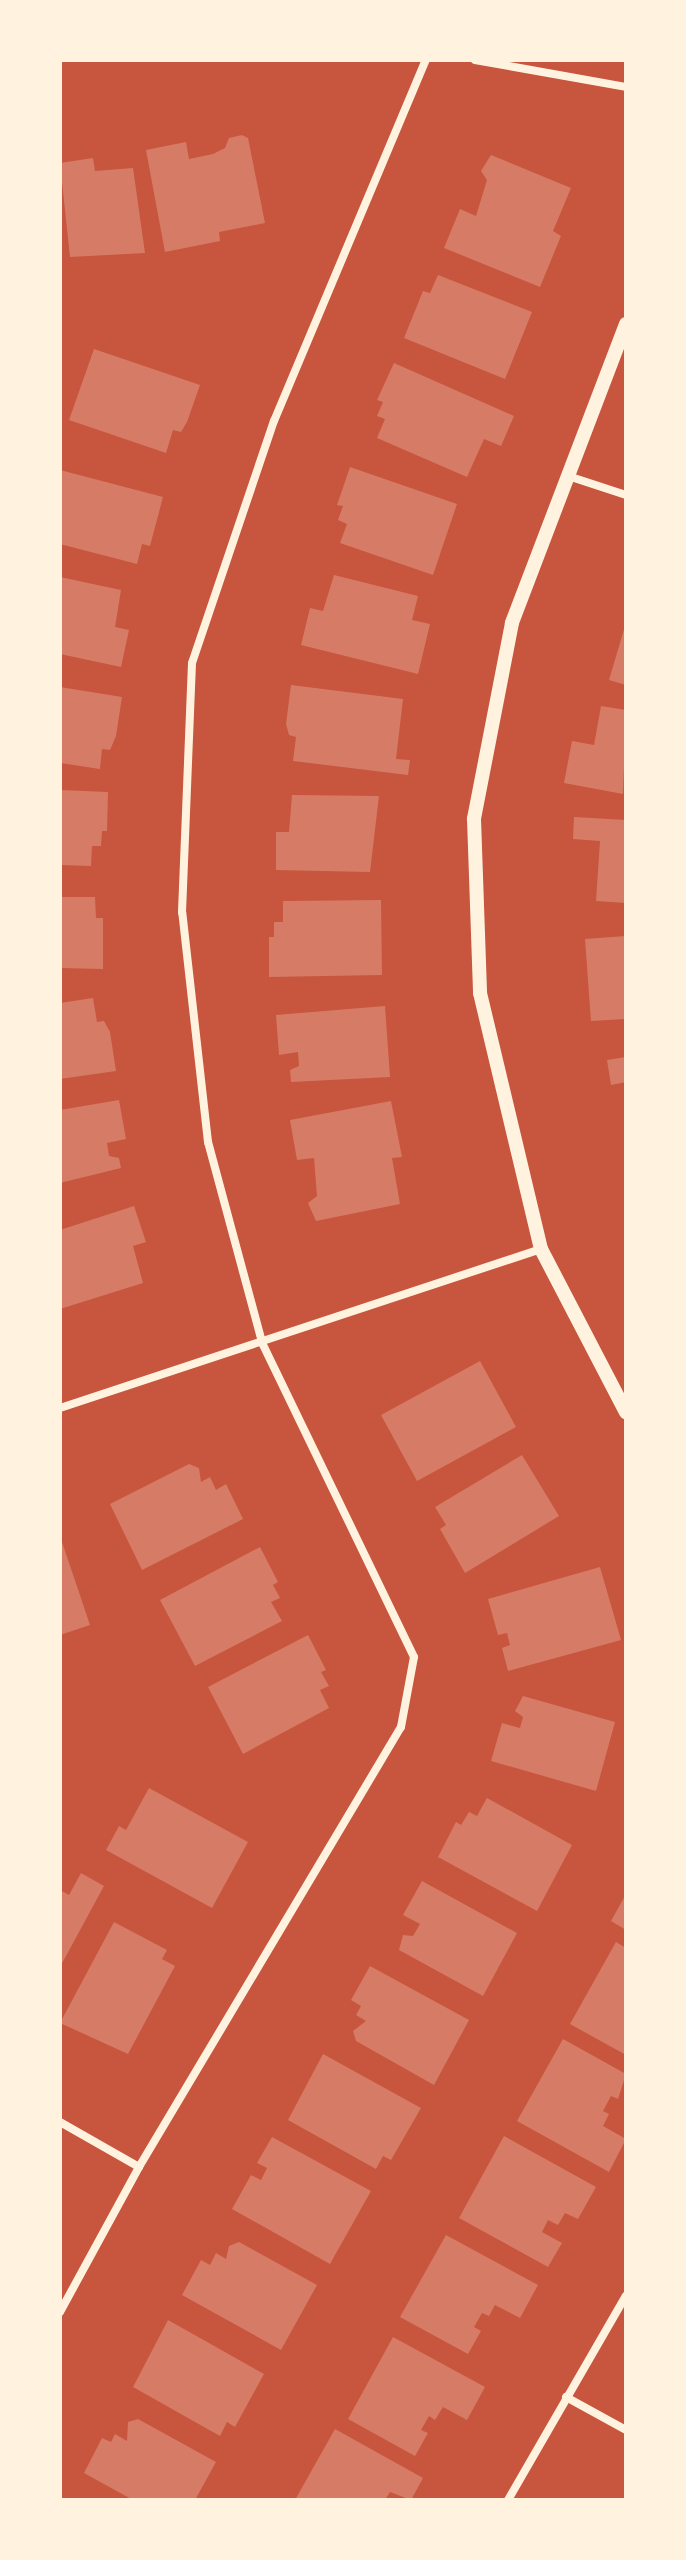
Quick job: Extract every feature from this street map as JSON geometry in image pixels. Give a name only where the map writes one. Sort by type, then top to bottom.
[{"type":"street","points":[[60,2312],[139,2167],[401,1727],[414,1657],[262,1342],[208,1142],[182,912],[192,663],[274,421],[426,60]]},
{"type":"street","points":[[475,60],[626,87]]},
{"type":"street","points":[[626,324],[512,623],[474,819],[480,993],[541,1249],[626,1412]]},
{"type":"street","points":[[568,476],[626,495]]},
{"type":"street","points":[[60,1408],[541,1249]]},
{"type":"street","points":[[60,2122],[139,2167]]},
{"type":"street","points":[[508,2500],[626,2296]]},
{"type":"street","points":[[566,2397],[626,2430]]},
{"type":"building","points":[[242,135],[248,138],[265,223],[219,232],[220,241],[165,252],[146,150],[186,142],[189,159],[213,154],[225,148],[229,138]]},
{"type":"building","points":[[491,155],[571,188],[553,231],[561,236],[540,287],[444,248],[460,209],[476,216],[487,180],[481,171]]},
{"type":"building","points":[[93,158],[95,171],[133,168],[145,253],[70,257],[60,163]]},
{"type":"building","points":[[438,275],[532,312],[505,379],[404,338],[423,291],[430,293]]},
{"type":"building","points":[[94,349],[200,385],[187,422],[181,432],[173,430],[166,453],[69,420]]},
{"type":"building","points":[[394,363],[514,416],[501,446],[484,439],[467,477],[377,438],[385,419],[377,416],[383,402],[377,400]]},
{"type":"building","points":[[350,467],[457,504],[433,575],[340,543],[347,524],[338,520],[343,506],[337,505]]},
{"type":"building","points":[[60,470],[163,497],[150,546],[142,544],[137,564],[60,544]]},
{"type":"building","points":[[334,575],[418,596],[412,620],[430,624],[418,674],[301,645],[310,608],[323,611]]},
{"type":"building","points":[[60,577],[121,590],[115,627],[129,630],[121,667],[60,654]]},
{"type":"building","points":[[626,626],[626,685],[609,680]]},
{"type":"building","points":[[291,685],[403,699],[396,759],[410,760],[408,775],[293,761],[296,737],[289,735],[286,724]]},
{"type":"building","points":[[60,687],[122,697],[116,736],[110,750],[102,749],[100,769],[60,763]]},
{"type":"building","points":[[601,706],[626,710],[623,794],[564,783],[572,741],[594,745]]},
{"type":"building","points":[[60,790],[108,792],[107,831],[102,831],[101,846],[92,846],[91,866],[60,865]]},
{"type":"building","points":[[292,795],[379,796],[370,872],[276,870],[276,832],[289,832]]},
{"type":"building","points":[[574,817],[626,820],[626,903],[596,901],[600,841],[573,839]]},
{"type":"building","points":[[60,897],[95,897],[96,918],[103,918],[103,969],[60,968]]},
{"type":"building","points":[[381,900],[382,975],[269,977],[269,937],[274,937],[274,922],[283,922],[283,901]]},
{"type":"building","points":[[626,936],[626,1019],[591,1021],[585,939]]},
{"type":"building","points":[[93,998],[97,1022],[104,1021],[110,1032],[116,1071],[60,1079],[60,1003]]},
{"type":"building","points":[[385,1006],[390,1077],[291,1082],[290,1070],[299,1066],[298,1052],[279,1055],[276,1015]]},
{"type":"building","points":[[626,1057],[626,1082],[611,1085],[607,1060]]},
{"type":"building","points":[[119,1100],[126,1139],[107,1143],[109,1156],[119,1158],[121,1168],[60,1183],[60,1110]]},
{"type":"building","points":[[391,1101],[402,1157],[392,1158],[400,1204],[316,1221],[308,1203],[317,1196],[314,1158],[297,1160],[290,1120]]},
{"type":"building","points":[[134,1206],[146,1242],[133,1246],[143,1283],[60,1309],[60,1230]]},
{"type":"building","points":[[480,1361],[516,1427],[417,1481],[381,1415]]},
{"type":"building","points":[[522,1455],[559,1516],[465,1573],[440,1529],[446,1525],[435,1507]]},
{"type":"building","points":[[189,1464],[199,1468],[201,1482],[210,1477],[216,1490],[226,1484],[243,1519],[142,1570],[110,1504]]},
{"type":"building","points":[[60,1536],[90,1625],[60,1635]]},
{"type":"building","points":[[260,1547],[278,1582],[273,1585],[280,1598],[271,1602],[282,1621],[195,1666],[160,1600]]},
{"type":"building","points":[[600,1567],[621,1640],[508,1671],[502,1648],[510,1645],[507,1633],[498,1635],[488,1599]]},
{"type":"building","points":[[308,1635],[326,1670],[321,1672],[329,1686],[320,1690],[329,1708],[243,1754],[208,1687]]},
{"type":"building","points":[[523,1696],[615,1722],[596,1791],[491,1761],[502,1723],[520,1728],[523,1717],[515,1711]]},
{"type":"building","points":[[149,1788],[248,1842],[212,1908],[106,1850],[119,1826],[126,1830]]},
{"type":"building","points":[[487,1798],[572,1845],[537,1911],[438,1857],[456,1822],[461,1825],[469,1812],[477,1816]]},
{"type":"building","points":[[81,1873],[104,1886],[60,1967],[60,1890],[69,1895]]},
{"type":"building","points":[[422,1881],[517,1933],[483,1996],[399,1950],[403,1935],[413,1936],[420,1924],[403,1915]]},
{"type":"building","points":[[626,1894],[626,1930],[611,1921]]},
{"type":"building","points":[[114,1922],[167,1950],[162,1959],[175,1966],[128,2054],[60,2023]]},
{"type":"building","points":[[616,1942],[626,1948],[626,2055],[570,2024]]},
{"type":"building","points":[[370,1966],[469,2020],[434,2085],[356,2041],[353,2031],[366,2021],[356,2015],[361,2006],[351,2000]]},
{"type":"building","points":[[563,2039],[626,2074],[618,2099],[611,2096],[603,2111],[609,2114],[603,2126],[626,2139],[609,2172],[517,2121]]},
{"type":"building","points":[[323,2054],[421,2108],[391,2160],[383,2156],[376,2169],[288,2120]]},
{"type":"building","points":[[504,2136],[596,2187],[578,2219],[565,2213],[558,2225],[548,2220],[542,2232],[562,2243],[548,2267],[459,2218]]},
{"type":"building","points":[[272,2137],[371,2191],[330,2264],[232,2209],[251,2175],[261,2180],[267,2168],[257,2163]]},
{"type":"building","points":[[446,2235],[538,2285],[520,2318],[495,2305],[489,2316],[482,2313],[474,2327],[481,2331],[468,2354],[400,2317]]},
{"type":"building","points":[[239,2242],[317,2285],[281,2350],[182,2295],[201,2260],[210,2265],[216,2253],[226,2259],[229,2246]]},
{"type":"building","points":[[168,2320],[264,2374],[235,2427],[227,2422],[220,2436],[133,2387]]},
{"type":"building","points":[[393,2337],[485,2387],[467,2420],[443,2407],[435,2420],[429,2416],[421,2430],[428,2433],[415,2456],[348,2419]]},
{"type":"building","points":[[138,2419],[216,2462],[195,2500],[133,2500],[84,2473],[102,2438],[111,2442],[115,2434],[127,2441],[128,2422]]},
{"type":"building","points":[[335,2429],[423,2478],[411,2500],[390,2492],[385,2500],[295,2500]]}]
